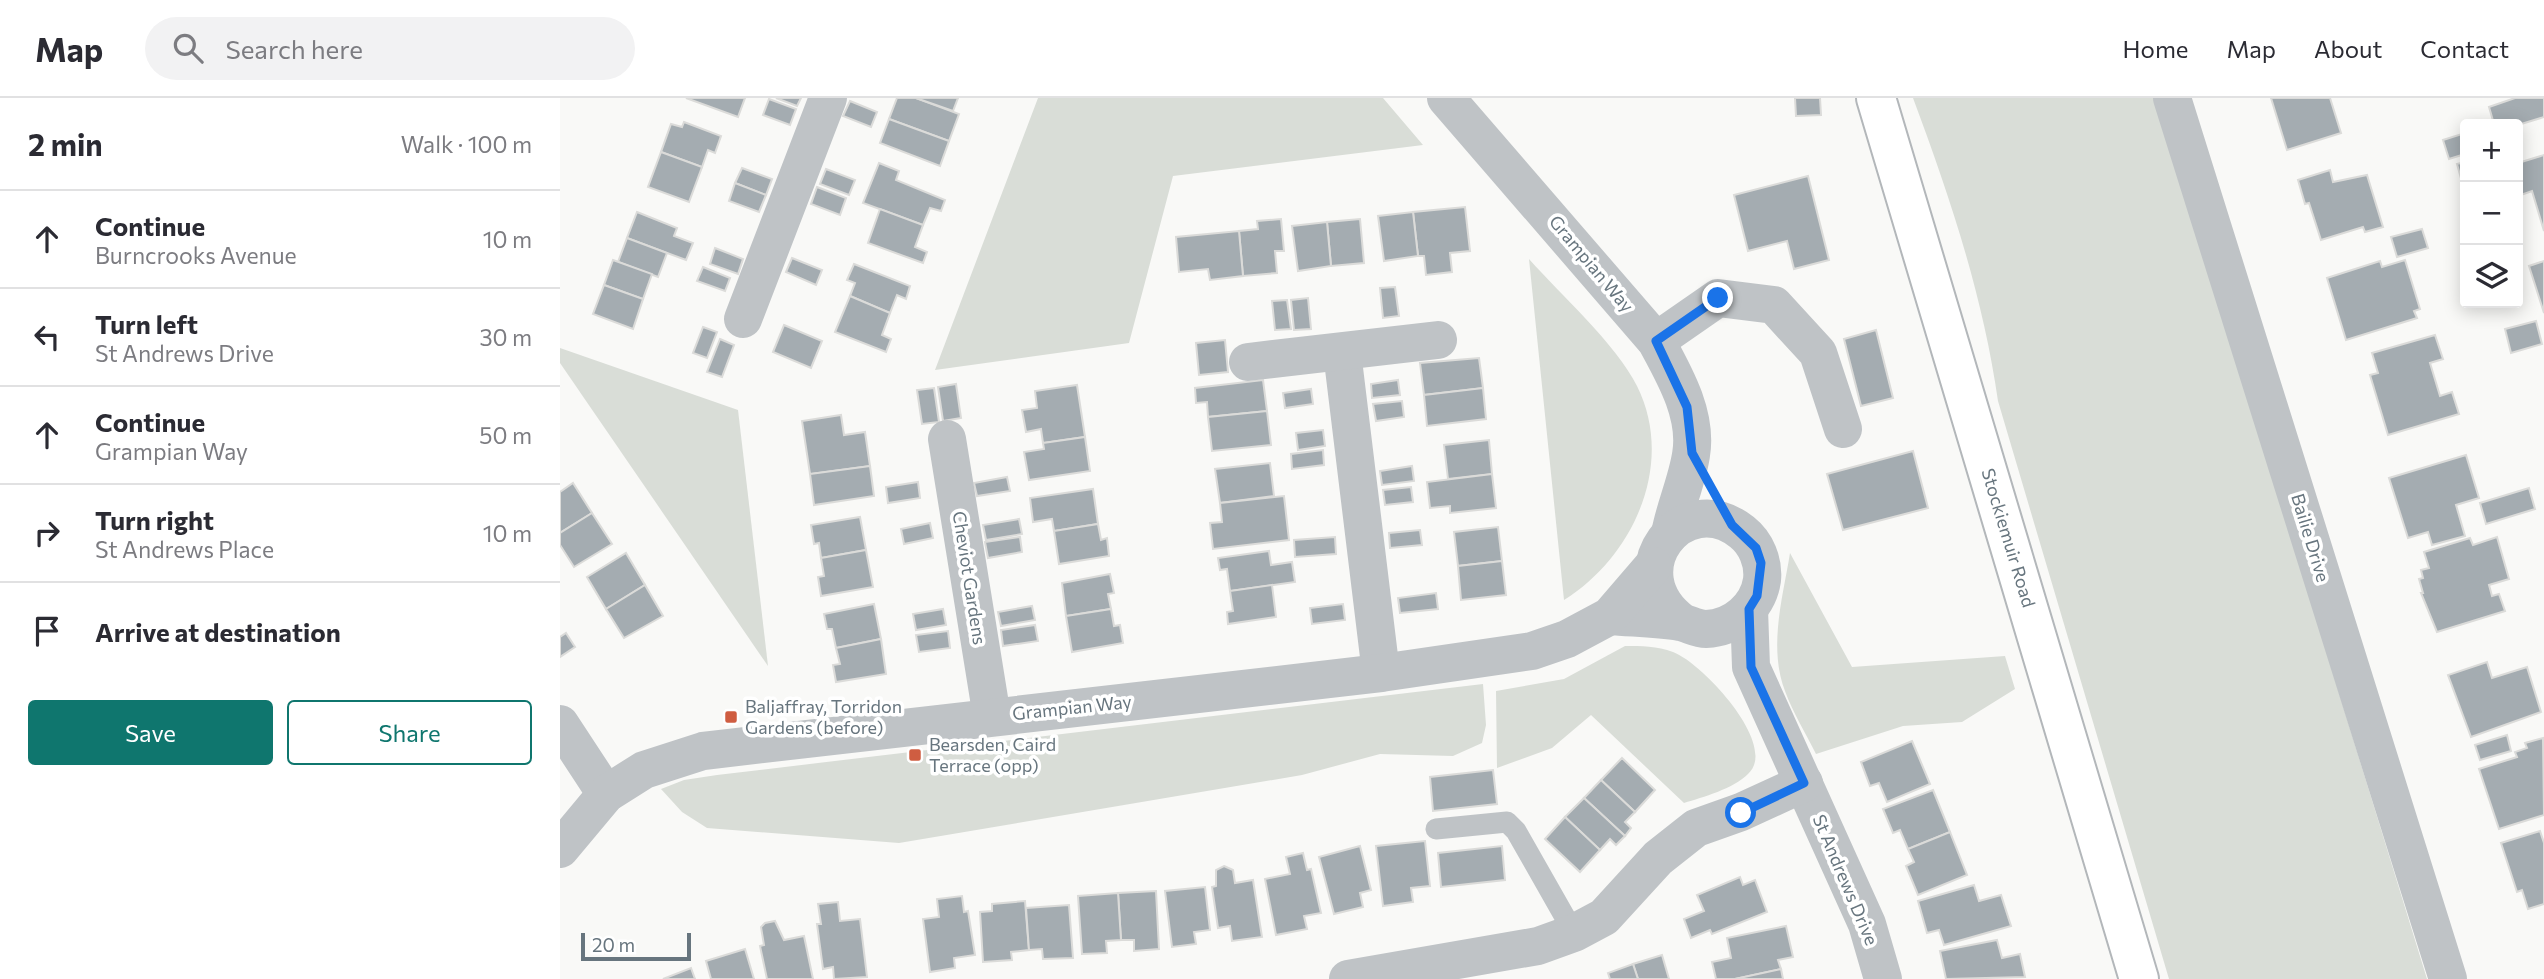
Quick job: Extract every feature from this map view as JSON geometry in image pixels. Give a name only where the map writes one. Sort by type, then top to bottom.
[{"type":"main road","name":"Stockiemuir Road","points":[[1876,98],[2139,979]]},
{"type":"street","points":[[743,319],[828,98]]},
{"type":"street","name":"Grampian Way","points":[[1446,98],[1656,341],[1687,407],[1692,453],[1732,525],[1756,548],[1761,563],[1757,596],[1749,609]]},
{"type":"street","name":"Bailie Drive","points":[[2172,98],[2448,979]]},
{"type":"street","points":[[1656,341],[1718,298],[1774,305],[1818,353],[1843,429]]},
{"type":"street","points":[[1248,362],[1438,340]]},
{"type":"street","points":[[1342,352],[1381,673]]},
{"type":"street","name":"Cheviot Gardens","points":[[947,439],[992,717]]},
{"type":"street","name":"Grampian Way","points":[[1692,453],[1662,550],[1656,592],[1662,604],[1694,625]]},
{"type":"street","name":"Grampian Way","points":[[560,849],[606,794],[644,771],[703,751],[1381,673],[1532,651],[1567,639],[1611,615],[1662,550],[1693,521],[1720,520],[1732,525]]},
{"type":"street","points":[[1611,615],[1694,625],[1737,620],[1749,609]]},
{"type":"street","name":"St Andrews Drive","points":[[1749,609],[1751,667],[1867,924],[1883,979]]},
{"type":"street","name":"St Andrews Drive","points":[[1694,625],[1751,667]]},
{"type":"street","points":[[560,724],[606,794]]},
{"type":"street","points":[[1348,979],[1538,946],[1574,933],[1604,917],[1658,858],[1696,828],[1741,813],[1804,783]]},
{"type":"lane","points":[[1437,829],[1507,822],[1516,831],[1574,933]]},
{"type":"shaded area","points":[[1038,98],[1383,98],[1423,145],[1173,176],[1129,343],[935,370]]},
{"type":"shaded area","points":[[1913,98],[2156,98],[2427,979],[2169,979],[1998,401],[1984,323],[1964,247]]},
{"type":"shaded area","points":[[1529,259],[1602,337],[1628,370],[1648,416],[1652,446],[1649,477],[1641,506],[1628,534],[1589,582],[1564,600]]},
{"type":"shaded area","points":[[560,348],[738,410],[768,666],[560,363]]},
{"type":"shaded area","points":[[1790,553],[1852,667],[2005,656],[2015,689],[1962,722],[1903,726],[1816,754],[1788,699],[1780,674],[1778,622]]},
{"type":"shaded area","points":[[1625,646],[1655,647],[1673,652],[1686,659],[1717,687],[1746,725],[1754,744],[1755,761],[1748,774],[1726,788],[1684,803],[1591,715],[1552,748],[1497,768],[1496,691],[1564,679]]},
{"type":"shaded area","points":[[1483,684],[1486,725],[1482,743],[1453,756],[1380,754],[1302,775],[899,843],[707,828],[682,812],[661,789],[684,780],[717,775]]},
{"type":"building","points":[[686,98],[745,98],[738,117]]},
{"type":"building","points":[[776,98],[801,98],[797,106]]},
{"type":"building","points":[[897,98],[916,98],[959,114],[949,141],[889,119]]},
{"type":"building","points":[[916,98],[958,98],[953,111]]},
{"type":"building","points":[[1795,98],[1820,98],[1821,115],[1796,116]]},
{"type":"building","points":[[2271,98],[2330,98],[2341,133],[2287,150]]},
{"type":"building","points":[[2515,98],[2544,98],[2544,117],[2523,123],[2523,119],[2493,119],[2489,107]]},
{"type":"building","points":[[769,99],[796,109],[790,125],[763,115]]},
{"type":"building","points":[[850,101],[877,112],[871,127],[843,116]]},
{"type":"building","points":[[889,119],[949,141],[940,166],[880,143]]},
{"type":"building","points":[[684,122],[721,136],[715,153],[708,150],[702,167],[661,152],[671,124],[682,127]]},
{"type":"building","points":[[2460,135],[2460,156],[2449,159],[2443,140]]},
{"type":"building","points":[[661,152],[702,167],[689,202],[648,187]]},
{"type":"building","points":[[2544,155],[2544,231],[2532,191],[2523,194],[2523,161]]},
{"type":"building","points":[[879,163],[899,171],[896,180],[945,200],[941,211],[930,208],[923,225],[863,203]]},
{"type":"building","points":[[742,168],[772,179],[766,195],[735,183]]},
{"type":"building","points":[[826,169],[855,180],[849,195],[820,184]]},
{"type":"building","points":[[2330,170],[2333,182],[2367,175],[2383,227],[2365,232],[2363,227],[2321,240],[2298,180]]},
{"type":"building","points":[[1808,176],[1829,260],[1794,269],[1787,241],[1748,251],[1734,195]]},
{"type":"building","points":[[735,183],[766,195],[759,212],[729,201]]},
{"type":"building","points":[[817,187],[846,198],[840,215],[811,204]]},
{"type":"building","points":[[1465,207],[1470,251],[1450,253],[1452,272],[1426,275],[1424,256],[1418,256],[1413,212]]},
{"type":"building","points":[[880,209],[923,225],[915,247],[927,252],[923,263],[868,243]]},
{"type":"building","points":[[637,212],[677,228],[674,236],[693,243],[686,260],[627,238]]},
{"type":"building","points":[[1413,212],[1418,256],[1384,261],[1378,216]]},
{"type":"building","points":[[1281,219],[1284,251],[1275,251],[1277,273],[1243,276],[1239,231],[1258,229],[1257,221]]},
{"type":"building","points":[[1360,219],[1364,263],[1331,266],[1327,222]]},
{"type":"building","points":[[1327,222],[1331,266],[1298,271],[1292,226]]},
{"type":"building","points":[[2422,229],[2428,248],[2397,257],[2391,237]]},
{"type":"building","points":[[1239,231],[1243,276],[1210,280],[1208,269],[1179,272],[1176,237]]},
{"type":"building","points":[[627,238],[667,253],[658,277],[618,262]]},
{"type":"building","points":[[715,248],[743,259],[738,274],[710,264]]},
{"type":"building","points":[[792,258],[822,270],[816,285],[786,272]]},
{"type":"building","points":[[613,260],[652,274],[643,299],[604,285]]},
{"type":"building","points":[[2405,260],[2420,309],[2414,311],[2417,318],[2346,340],[2327,278],[2380,261],[2382,267]]},
{"type":"building","points":[[2544,261],[2544,313],[2529,266]]},
{"type":"building","points":[[854,264],[910,286],[906,299],[897,295],[890,313],[850,296],[855,283],[847,280]]},
{"type":"building","points":[[703,267],[730,278],[725,291],[697,281]]},
{"type":"building","points":[[604,285],[643,299],[633,329],[593,314]]},
{"type":"building","points":[[1395,287],[1399,316],[1383,318],[1380,288]]},
{"type":"building","points":[[850,296],[890,313],[882,335],[891,339],[886,352],[835,332]]},
{"type":"building","points":[[1308,298],[1311,329],[1294,330],[1291,300]]},
{"type":"building","points":[[1287,300],[1291,329],[1275,330],[1272,301]]},
{"type":"building","points":[[2536,321],[2542,344],[2511,353],[2505,329]]},
{"type":"building","points":[[784,325],[822,341],[811,368],[773,352]]},
{"type":"building","points":[[703,327],[717,332],[707,358],[693,353]]},
{"type":"building","points":[[1876,330],[1893,398],[1861,406],[1844,339]]},
{"type":"building","points":[[2435,335],[2443,359],[2430,363],[2440,396],[2452,392],[2459,414],[2388,435],[2370,375],[2378,373],[2372,353]]},
{"type":"building","points":[[720,339],[734,345],[722,377],[707,372]]},
{"type":"building","points":[[1225,340],[1228,372],[1199,375],[1196,343]]},
{"type":"building","points":[[1479,358],[1483,388],[1424,395],[1420,363]]},
{"type":"building","points":[[1263,380],[1267,411],[1208,417],[1207,402],[1196,403],[1195,388]]},
{"type":"building","points":[[1398,380],[1400,395],[1372,398],[1371,384]]},
{"type":"building","points":[[956,384],[961,418],[943,421],[938,387]]},
{"type":"building","points":[[1077,385],[1085,437],[1043,443],[1041,429],[1026,432],[1022,410],[1037,408],[1035,391]]},
{"type":"building","points":[[934,388],[939,422],[922,424],[917,390]]},
{"type":"building","points":[[1483,388],[1486,419],[1427,426],[1424,395]]},
{"type":"building","points":[[1311,389],[1313,404],[1285,408],[1283,393]]},
{"type":"building","points":[[1402,401],[1404,417],[1376,421],[1373,404]]},
{"type":"building","points":[[1267,411],[1271,445],[1212,451],[1208,417]]},
{"type":"building","points":[[841,415],[844,435],[865,432],[870,466],[810,474],[802,421]]},
{"type":"building","points":[[1323,430],[1325,446],[1298,450],[1296,433]]},
{"type":"building","points":[[1085,437],[1090,471],[1029,480],[1024,452],[1044,449],[1043,443]]},
{"type":"building","points":[[1489,440],[1492,474],[1448,479],[1444,445]]},
{"type":"building","points":[[1323,450],[1324,465],[1292,469],[1291,454]]},
{"type":"building","points":[[1913,451],[1928,508],[1843,530],[1827,474]]},
{"type":"building","points":[[2466,455],[2479,498],[2456,505],[2465,536],[2432,545],[2428,532],[2408,538],[2389,478]]},
{"type":"building","points":[[1270,463],[1274,496],[1220,503],[1215,469]]},
{"type":"building","points":[[870,466],[874,496],[814,505],[810,474]]},
{"type":"building","points":[[1412,466],[1414,481],[1382,485],[1380,471]]},
{"type":"building","points":[[1492,474],[1496,508],[1450,513],[1450,506],[1430,508],[1427,482]]},
{"type":"building","points":[[1007,477],[1010,491],[977,496],[974,483]]},
{"type":"building","points":[[918,482],[920,498],[888,503],[886,487]]},
{"type":"building","points":[[573,483],[592,513],[560,533],[560,492]]},
{"type":"building","points":[[1411,487],[1413,502],[1385,505],[1383,490]]},
{"type":"building","points":[[2529,488],[2535,509],[2486,524],[2480,503]]},
{"type":"building","points":[[1093,489],[1098,524],[1054,531],[1052,519],[1033,522],[1030,498]]},
{"type":"building","points":[[1284,496],[1289,540],[1213,549],[1210,523],[1222,522],[1220,503]]},
{"type":"building","points":[[592,513],[612,544],[574,567],[560,545],[560,533]]},
{"type":"building","points":[[860,517],[866,550],[821,558],[819,543],[814,544],[811,525]]},
{"type":"building","points":[[1019,519],[1022,534],[986,540],[983,525]]},
{"type":"building","points":[[930,523],[933,538],[904,544],[901,529]]},
{"type":"building","points":[[1098,524],[1101,540],[1107,538],[1109,556],[1059,564],[1054,531]]},
{"type":"building","points":[[1498,527],[1502,561],[1458,566],[1454,532]]},
{"type":"building","points":[[1420,530],[1422,545],[1390,548],[1389,533]]},
{"type":"building","points":[[1020,537],[1022,552],[988,558],[985,542]]},
{"type":"building","points":[[1335,537],[1336,554],[1295,557],[1294,540]]},
{"type":"building","points":[[2497,537],[2509,579],[2489,585],[2492,596],[2499,594],[2505,611],[2437,632],[2421,593],[2421,570],[2429,568],[2424,552],[2470,538],[2473,545]]},
{"type":"building","points":[[866,550],[873,587],[821,596],[818,577],[824,576],[821,558]]},
{"type":"building","points":[[1269,551],[1271,565],[1292,562],[1295,582],[1230,591],[1227,569],[1220,570],[1218,558]]},
{"type":"building","points":[[626,553],[645,585],[606,609],[587,577]]},
{"type":"building","points":[[1502,561],[1506,595],[1461,600],[1458,566]]},
{"type":"building","points":[[1110,574],[1114,593],[1108,594],[1111,609],[1066,616],[1062,583]]},
{"type":"building","points":[[645,585],[663,616],[624,638],[606,609]]},
{"type":"building","points":[[1272,585],[1276,617],[1228,624],[1227,612],[1233,611],[1230,591]]},
{"type":"building","points":[[1436,593],[1438,609],[1400,613],[1398,598]]},
{"type":"building","points":[[874,604],[881,639],[836,648],[832,629],[827,629],[824,614]]},
{"type":"building","points":[[1343,604],[1345,620],[1312,624],[1310,608]]},
{"type":"building","points":[[1032,606],[1035,620],[1001,626],[998,612]]},
{"type":"building","points":[[943,609],[946,625],[916,630],[913,614]]},
{"type":"building","points":[[1111,609],[1114,626],[1120,625],[1123,643],[1072,652],[1066,616]]},
{"type":"building","points":[[1035,625],[1038,641],[1003,646],[1001,630]]},
{"type":"building","points":[[948,631],[950,648],[919,652],[916,635]]},
{"type":"building","points":[[566,633],[575,647],[560,657],[560,637]]},
{"type":"building","points":[[881,639],[886,674],[836,682],[833,665],[840,664],[836,648]]},
{"type":"building","points":[[2487,662],[2492,678],[2527,667],[2541,712],[2471,737],[2448,675]]},
{"type":"building","points":[[2507,735],[2511,751],[2480,760],[2475,745]]},
{"type":"building","points":[[2543,738],[2544,815],[2499,829],[2479,769],[2517,757],[2515,752],[2527,748],[2525,743]]},
{"type":"building","points":[[1912,741],[1930,784],[1887,802],[1879,783],[1870,786],[1861,762]]},
{"type":"building","points":[[1622,758],[1655,790],[1635,812],[1601,780]]},
{"type":"building","points":[[1493,770],[1497,804],[1433,811],[1430,777]]},
{"type":"building","points":[[1601,780],[1635,812],[1625,822],[1631,828],[1625,836],[1584,798]]},
{"type":"building","points":[[1933,790],[1950,832],[1908,849],[1900,830],[1893,833],[1883,809]]},
{"type":"building","points":[[1584,798],[1625,836],[1616,845],[1610,839],[1600,850],[1565,817]]},
{"type":"building","points":[[1565,817],[1600,850],[1580,872],[1545,839]]},
{"type":"building","points":[[2540,831],[2544,843],[2544,904],[2528,909],[2522,890],[2517,892],[2501,843]]},
{"type":"building","points":[[1950,832],[1967,875],[1918,895],[1906,866],[1914,862],[1908,849]]},
{"type":"building","points":[[1425,841],[1430,886],[1411,888],[1413,902],[1383,906],[1376,846]]},
{"type":"building","points":[[1360,846],[1371,890],[1360,893],[1363,907],[1334,914],[1319,857]]},
{"type":"building","points":[[1502,846],[1505,880],[1441,887],[1438,853]]},
{"type":"building","points":[[1303,853],[1307,870],[1311,869],[1321,913],[1304,916],[1307,929],[1276,935],[1265,879],[1290,874],[1286,857]]},
{"type":"building","points":[[1224,866],[1233,870],[1235,883],[1253,880],[1262,937],[1232,941],[1230,926],[1218,928],[1212,887],[1216,886],[1216,870]]},
{"type":"building","points":[[1740,877],[1743,885],[1755,880],[1767,912],[1712,934],[1710,930],[1691,938],[1684,919],[1704,911],[1697,895]]},
{"type":"building","points":[[1974,885],[1979,901],[2001,895],[2011,926],[1944,945],[1939,930],[1927,933],[1918,901]]},
{"type":"building","points":[[1205,887],[1210,930],[1194,932],[1196,944],[1172,947],[1165,891]]},
{"type":"building","points":[[1156,891],[1159,949],[1134,951],[1134,940],[1121,940],[1118,893]]},
{"type":"building","points":[[1118,893],[1121,940],[1106,941],[1107,953],[1082,954],[1078,896]]},
{"type":"building","points":[[962,896],[964,912],[968,911],[975,955],[954,958],[955,968],[930,972],[923,919],[939,917],[937,899]]},
{"type":"building","points":[[1025,901],[1029,950],[1011,952],[1012,960],[983,962],[980,912],[992,911],[992,904]]},
{"type":"building","points":[[838,902],[840,921],[860,919],[867,977],[834,979],[833,967],[823,969],[817,924],[821,924],[818,904]]},
{"type":"building","points":[[1069,905],[1073,958],[1043,959],[1042,949],[1029,950],[1026,908]]},
{"type":"building","points":[[775,921],[784,940],[804,936],[813,979],[767,979],[760,946],[764,945],[761,927],[765,923]]},
{"type":"building","points":[[1786,926],[1793,957],[1778,960],[1781,969],[1735,979],[1716,979],[1712,962],[1731,958],[1727,938]]},
{"type":"building","points":[[1997,940],[2002,958],[2020,954],[2025,977],[1946,979],[1940,951]]},
{"type":"building","points":[[745,949],[754,979],[711,979],[706,961]]},
{"type":"building","points":[[1662,955],[1669,979],[1638,979],[1633,964]]},
{"type":"building","points":[[1633,964],[1638,979],[1610,979],[1608,973]]},
{"type":"building","points":[[691,968],[695,979],[663,979]]},
{"type":"building","points":[[1781,969],[1783,979],[1735,979]]},
{"type":"place","name":"Baljaffray, Torridon Gardens (before)","points":[[731,717]]},
{"type":"place","name":"Bearsden, Caird Terrace (opp)","points":[[915,755]]},
{"type":"route","points":[[1718,298],[1656,341],[1673,372],[1687,407],[1692,453],[1732,525],[1746,535],[1756,548],[1761,563],[1762,580],[1749,609],[1751,667],[1804,783],[1741,813]]}]
